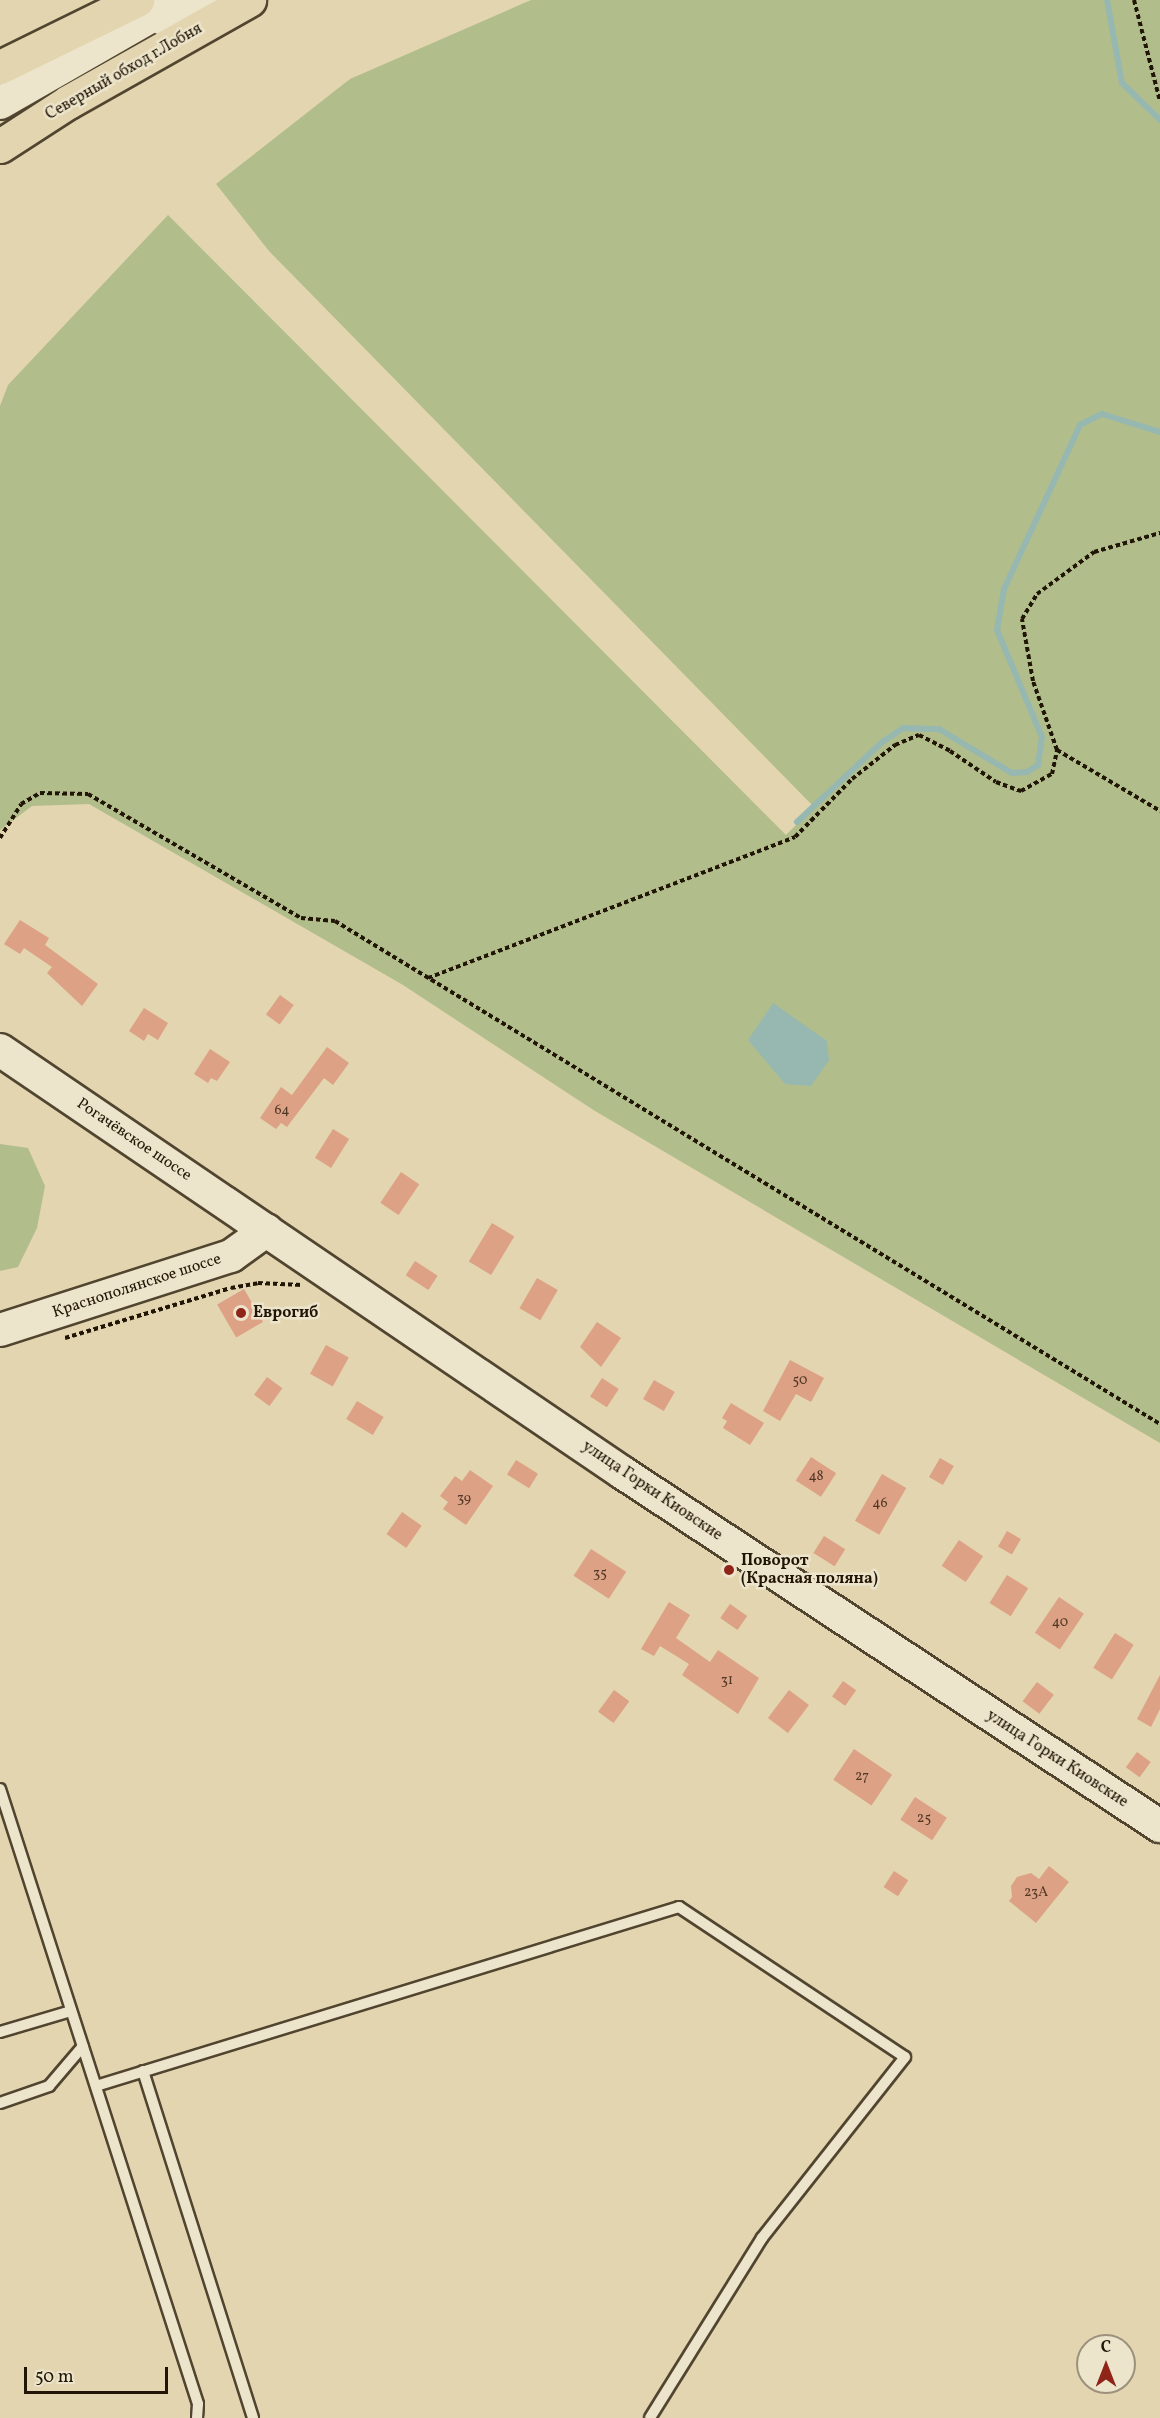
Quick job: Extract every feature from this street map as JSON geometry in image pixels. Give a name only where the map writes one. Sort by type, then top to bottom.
[{"type":"main road","points":[[0,67],[137,0]]},
{"type":"main road","points":[[0,103],[126,33],[180,0]]},
{"type":"main road","points":[[126,33],[210,0]]},
{"type":"main road","name":"Северный обход г.Лобня","points":[[0,146],[68,102],[249,0]]},
{"type":"main road","name":"Рогачёвское шоссе","points":[[0,1050],[267,1230]]},
{"type":"main road","name":"Краснополянское шоссе","points":[[0,1330],[231,1256],[267,1230]]},
{"type":"main road","name":"улица Горки Киовские","points":[[267,1230],[623,1473],[1160,1826]]},
{"type":"lane","points":[[0,1791],[198,2404],[197,2418]]},
{"type":"lane","points":[[96,2086],[679,1907],[905,2057],[762,2238],[650,2418]]},
{"type":"lane","points":[[0,2032],[71,2011]]},
{"type":"lane","points":[[0,2103],[49,2086],[83,2046]]},
{"type":"lane","points":[[143,2071],[253,2418]]},
{"type":"path","points":[[1134,0],[1160,101]]},
{"type":"path","points":[[428,978],[795,837],[852,779],[895,745],[919,735],[950,750],[996,782],[1021,791],[1052,774],[1057,750],[1033,681],[1022,619],[1037,594],[1095,552],[1160,532]]},
{"type":"path","points":[[1057,750],[1160,811]]},
{"type":"path","points":[[0,838],[21,804],[40,793],[88,794],[301,918],[335,921],[1160,1424]]},
{"type":"path","points":[[55,1341],[231,1288],[258,1283],[308,1288]]},
{"type":"green space","points":[[531,0],[1160,0],[1160,1443],[595,1111],[403,985],[89,804],[32,806],[0,830],[0,406],[8,385],[168,215],[786,835],[814,807],[269,251],[216,184],[350,79]]},
{"type":"green space","points":[[0,1144],[28,1148],[45,1186],[37,1228],[18,1267],[0,1271]]},
{"type":"water","points":[[773,1003],[827,1041],[829,1060],[811,1086],[785,1084],[748,1040]]},
{"type":"building","points":[[20,920],[49,938],[45,945],[98,984],[82,1006],[47,973],[52,967],[24,948],[20,954],[4,944]]},
{"type":"building","points":[[280,995],[294,1005],[280,1024],[266,1014]]},
{"type":"building","points":[[144,1008],[168,1023],[158,1040],[148,1034],[144,1041],[129,1031]]},
{"type":"building","points":[[327,1047],[349,1063],[333,1085],[324,1078],[287,1127],[281,1123],[276,1129],[260,1118],[281,1087],[292,1095]]},
{"type":"building","points":[[210,1049],[230,1062],[217,1081],[211,1078],[208,1083],[194,1074]]},
{"type":"building","points":[[333,1129],[349,1139],[331,1168],[315,1158]]},
{"type":"building","points":[[401,1172],[419,1184],[399,1215],[380,1203]]},
{"type":"building","points":[[492,1223],[514,1236],[491,1275],[469,1262]]},
{"type":"building","points":[[415,1261],[438,1276],[428,1290],[406,1275]]},
{"type":"building","points":[[537,1278],[558,1290],[540,1320],[520,1308]]},
{"type":"building","name":"Еврогиб","points":[[244,1289],[263,1322],[236,1337],[217,1304]]},
{"type":"building","points":[[597,1322],[621,1338],[601,1367],[580,1347]]},
{"type":"building","points":[[326,1345],[349,1358],[333,1386],[310,1374]]},
{"type":"building","points":[[790,1360],[824,1378],[811,1402],[796,1394],[780,1421],[763,1411]]},
{"type":"building","points":[[267,1377],[282,1388],[269,1406],[254,1395]]},
{"type":"building","points":[[602,1378],[619,1389],[607,1407],[590,1396]]},
{"type":"building","points":[[654,1380],[675,1392],[664,1411],[643,1399]]},
{"type":"building","points":[[357,1401],[384,1417],[373,1435],[346,1419]]},
{"type":"building","points":[[731,1403],[764,1423],[750,1445],[723,1428],[727,1421],[722,1418]]},
{"type":"building","points":[[811,1457],[836,1473],[821,1497],[796,1480]]},
{"type":"building","points":[[940,1458],[954,1466],[943,1485],[929,1477]]},
{"type":"building","points":[[516,1460],[538,1474],[529,1488],[507,1474]]},
{"type":"building","points":[[470,1470],[493,1486],[466,1525],[443,1509],[448,1502],[440,1496],[455,1476],[462,1481]]},
{"type":"building","points":[[882,1474],[906,1488],[879,1535],[855,1521]]},
{"type":"building","points":[[402,1512],[422,1526],[406,1548],[387,1534]]},
{"type":"building","points":[[1007,1531],[1021,1539],[1012,1555],[998,1547]]},
{"type":"building","points":[[824,1536],[845,1549],[835,1566],[813,1553]]},
{"type":"building","points":[[959,1540],[983,1556],[966,1582],[942,1566]]},
{"type":"building","points":[[591,1549],[626,1572],[609,1599],[574,1576]]},
{"type":"building","points":[[1007,1575],[1028,1588],[1011,1616],[990,1603]]},
{"type":"building","points":[[1059,1597],[1084,1614],[1060,1649],[1035,1633]]},
{"type":"building","points":[[669,1602],[690,1615],[676,1638],[710,1662],[718,1650],[759,1678],[738,1714],[682,1675],[689,1664],[660,1646],[654,1656],[641,1649]]},
{"type":"building","points":[[730,1604],[747,1616],[737,1630],[720,1618]]},
{"type":"building","points":[[1115,1633],[1134,1645],[1112,1679],[1093,1668]]},
{"type":"building","points":[[1160,1675],[1160,1709],[1151,1727],[1137,1719]]},
{"type":"building","points":[[843,1681],[856,1690],[845,1706],[832,1697]]},
{"type":"building","points":[[1037,1682],[1054,1695],[1039,1714],[1023,1701]]},
{"type":"building","points":[[614,1690],[629,1701],[614,1723],[598,1712]]},
{"type":"building","points":[[789,1690],[809,1705],[788,1733],[768,1718]]},
{"type":"building","points":[[854,1749],[892,1775],[871,1805],[833,1780]]},
{"type":"building","points":[[1137,1752],[1151,1762],[1140,1777],[1126,1767]]},
{"type":"building","points":[[915,1797],[947,1818],[932,1840],[900,1820]]},
{"type":"building","points":[[1049,1866],[1069,1882],[1036,1923],[1009,1901],[1012,1897],[1011,1886],[1017,1877],[1031,1873],[1039,1879]]},
{"type":"building","points":[[894,1871],[908,1880],[898,1896],[884,1887]]},
{"type":"waterway","points":[[1107,0],[1122,83],[1160,120]]},
{"type":"waterway","points":[[797,822],[881,743],[903,728],[939,729],[1012,773],[1027,772],[1038,765],[1042,737],[997,630],[1004,589],[1080,425],[1102,414],[1160,432]]},
{"type":"place","name":"Еврогиб","points":[[241,1313]]},
{"type":"place","name":"Поворот (Красная поляна)","points":[[729,1570]]}]
